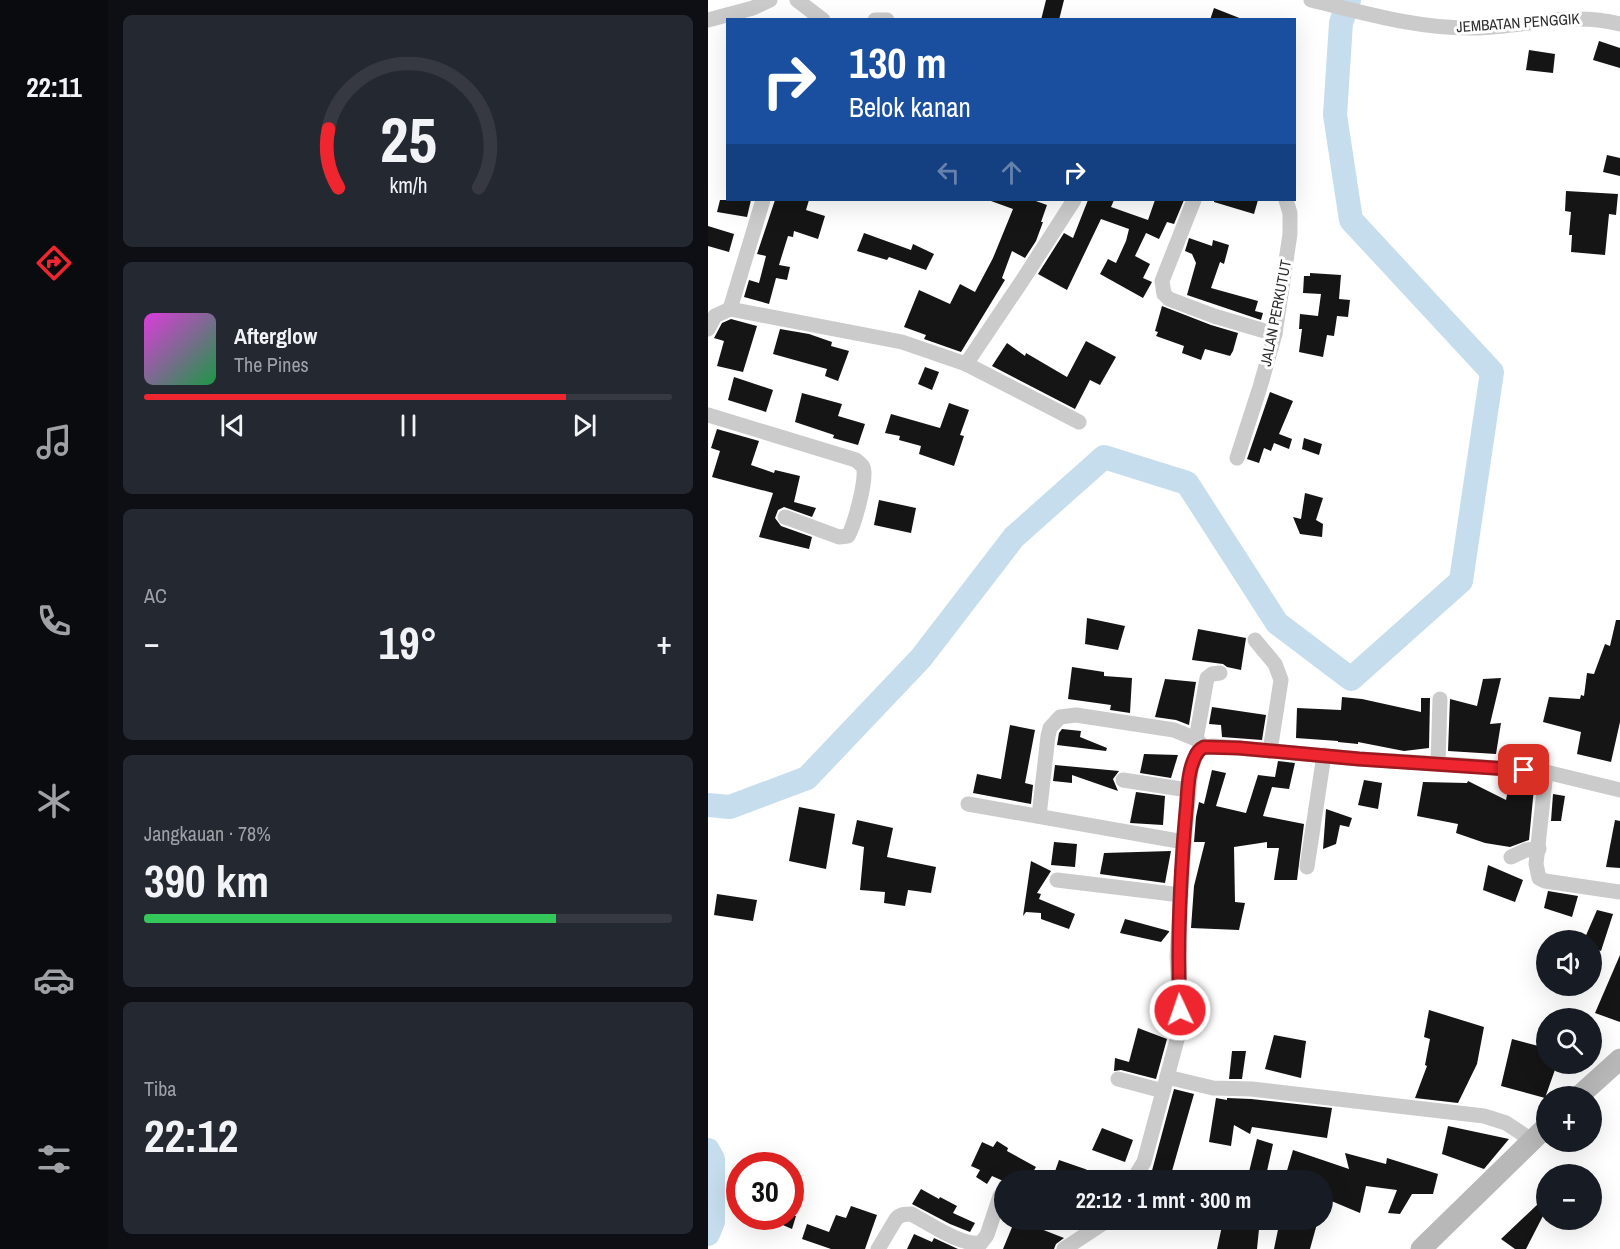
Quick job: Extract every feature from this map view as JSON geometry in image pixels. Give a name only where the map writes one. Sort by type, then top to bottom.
[{"type":"street","points":[[708,20],[753,8],[770,0]]},
{"type":"street","points":[[797,0],[820,18]]},
{"type":"street","name":"JEMBATAN PENGGIK","points":[[1318,2],[1404,23],[1451,28],[1514,26],[1567,18],[1602,19],[1620,24]]},
{"type":"street","points":[[730,309],[764,201]]},
{"type":"street","points":[[966,364],[1023,281],[1073,201]]},
{"type":"street","points":[[1194,201],[1162,281],[1164,294],[1169,299],[1214,316],[1275,334]]},
{"type":"street","name":"JALAN PERKUTUT","points":[[1237,458],[1275,334],[1290,234],[1290,213],[1286,201]]},
{"type":"street","points":[[708,329],[715,316],[730,309],[902,342],[966,364],[1079,422]]},
{"type":"street","points":[[708,415],[856,460],[863,466],[864,475],[853,528],[848,536],[839,537],[785,518]]},
{"type":"street","points":[[1255,640],[1275,664],[1281,680],[1270,751]]},
{"type":"street","points":[[1139,1170],[1144,1161],[1180,1024],[1177,957],[1188,790],[1200,743],[1207,678],[1212,674],[1220,673]]},
{"type":"street","points":[[1438,763],[1440,699]]},
{"type":"street","points":[[1039,816],[1048,736],[1054,721],[1060,717],[1077,715],[1181,732],[1200,743],[1324,756],[1546,772],[1618,786]]},
{"type":"street","points":[[1307,867],[1324,756]]},
{"type":"street","points":[[1546,772],[1536,864],[1539,878],[1545,881],[1620,892]]},
{"type":"street","points":[[1123,780],[1188,790]]},
{"type":"street","points":[[968,804],[1184,842]]},
{"type":"street","points":[[1511,857],[1526,850],[1539,849]]},
{"type":"street","points":[[1057,880],[1181,895]]},
{"type":"street","points":[[1590,1086],[1620,1059]]},
{"type":"street","points":[[1118,1079],[1222,1090],[1252,1089],[1484,1116],[1536,1133]]},
{"type":"street","points":[[1420,1249],[1536,1138]]},
{"type":"street","points":[[878,1249],[900,1215],[911,1214],[962,1240],[975,1244],[981,1243],[987,1234],[994,1214]]},
{"type":"street","points":[[1064,1249],[1090,1230]]},
{"type":"building","points":[[1046,0],[1064,0],[1060,18],[1042,18]]},
{"type":"building","points":[[1214,8],[1239,18],[1211,18]]},
{"type":"building","points":[[1599,41],[1620,48],[1620,68],[1593,60]]},
{"type":"building","points":[[1529,50],[1555,54],[1553,73],[1526,70]]},
{"type":"building","points":[[1607,155],[1620,158],[1620,176],[1603,172]]},
{"type":"building","points":[[1566,191],[1618,194],[1616,215],[1609,214],[1605,255],[1571,252],[1572,235],[1569,235],[1571,212],[1565,211]]},
{"type":"building","points":[[720,200],[751,201],[747,217],[717,212]]},
{"type":"building","points":[[775,201],[809,201],[806,210],[825,216],[818,239],[794,231],[793,237],[788,236],[779,265],[790,267],[787,280],[776,278],[769,304],[744,297],[749,280],[759,283],[766,256],[757,254]]},
{"type":"building","points":[[991,201],[1036,201],[1047,205],[1036,241],[1025,258],[1012,251],[1002,278],[1005,280],[961,352],[924,339],[926,335],[904,327],[919,290],[950,304],[960,284],[975,292],[993,258],[1013,209]]},
{"type":"building","points":[[1088,201],[1114,201],[1111,207],[1148,220],[1155,201],[1184,201],[1174,224],[1167,222],[1159,239],[1146,233],[1135,256],[1150,264],[1143,278],[1152,282],[1143,298],[1100,274],[1108,259],[1116,263],[1129,229],[1101,219],[1067,290],[1038,274],[1064,233],[1073,238]]},
{"type":"building","points":[[1214,201],[1258,201],[1254,214]]},
{"type":"building","points":[[708,226],[734,234],[729,252],[708,246]]},
{"type":"building","points":[[864,233],[911,250],[913,244],[934,254],[926,270],[889,257],[887,260],[857,251]]},
{"type":"building","points":[[1189,238],[1212,246],[1213,240],[1229,245],[1224,264],[1220,262],[1211,288],[1258,301],[1255,311],[1263,313],[1261,320],[1187,295],[1196,263],[1192,254],[1185,251]]},
{"type":"building","points":[[1310,273],[1341,275],[1339,299],[1350,300],[1348,317],[1337,316],[1334,336],[1327,335],[1323,357],[1299,352],[1302,329],[1299,329],[1300,314],[1318,316],[1321,294],[1303,293],[1304,276],[1310,276]]},
{"type":"building","points":[[1162,306],[1238,333],[1230,356],[1205,349],[1201,360],[1182,353],[1184,346],[1156,336],[1158,332],[1155,331]]},
{"type":"building","points":[[731,319],[757,326],[743,372],[717,366],[724,341],[714,338],[722,323]]},
{"type":"building","points":[[780,329],[809,334],[832,342],[831,346],[849,351],[838,381],[825,376],[827,369],[773,354]]},
{"type":"building","points":[[1086,341],[1116,357],[1100,385],[1090,380],[1075,409],[992,366],[1007,343],[1025,356],[1026,353],[1067,377]]},
{"type":"building","points":[[925,367],[939,372],[932,390],[918,384]]},
{"type":"building","points":[[734,377],[773,390],[766,412],[728,400]]},
{"type":"building","points":[[1270,392],[1293,401],[1279,434],[1292,439],[1289,449],[1274,443],[1271,451],[1264,448],[1259,463],[1247,459]]},
{"type":"building","points":[[802,393],[842,404],[838,416],[865,424],[858,445],[833,438],[834,435],[795,422]]},
{"type":"building","points":[[949,403],[969,410],[960,435],[964,436],[954,466],[919,454],[921,446],[899,440],[900,436],[885,433],[891,414],[940,428]]},
{"type":"building","points":[[717,429],[759,441],[751,465],[774,473],[775,470],[800,476],[794,502],[816,508],[812,517],[784,507],[778,510],[775,518],[781,526],[812,537],[809,549],[759,537],[773,493],[712,477],[720,451],[711,448]]},
{"type":"building","points":[[1304,438],[1322,444],[1319,455],[1302,449]]},
{"type":"building","points":[[1305,493],[1323,498],[1316,520],[1323,524],[1322,537],[1300,534],[1293,517],[1301,519]]},
{"type":"building","points":[[879,500],[916,508],[911,533],[874,525]]},
{"type":"building","points":[[1087,618],[1125,626],[1118,650],[1085,644]]},
{"type":"building","points":[[1616,620],[1620,620],[1620,722],[1611,762],[1577,754],[1581,732],[1543,722],[1549,697],[1580,699],[1581,695],[1584,696],[1587,673],[1594,674],[1605,644],[1610,646]]},
{"type":"building","points":[[1198,629],[1246,638],[1241,670],[1223,664],[1192,660]]},
{"type":"building","points":[[1072,667],[1104,672],[1104,676],[1132,678],[1130,713],[1110,710],[1111,705],[1068,699]]},
{"type":"building","points":[[1501,678],[1490,724],[1501,723],[1496,754],[1448,751],[1450,699],[1477,706],[1483,679]]},
{"type":"building","points":[[1165,679],[1196,682],[1189,725],[1176,720],[1155,717]]},
{"type":"building","points":[[1342,697],[1421,712],[1421,698],[1430,698],[1429,748],[1404,751],[1358,742],[1358,744],[1296,738],[1297,708],[1341,710]]},
{"type":"building","points":[[1212,707],[1266,715],[1262,740],[1222,737],[1221,725],[1209,724]]},
{"type":"building","points":[[1010,725],[1035,730],[1025,783],[1033,785],[1031,804],[973,793],[977,774],[1001,779]]},
{"type":"building","points":[[1062,729],[1081,731],[1080,737],[1107,748],[1106,751],[1057,745]]},
{"type":"building","points":[[1144,754],[1178,755],[1171,778],[1140,773]]},
{"type":"building","points":[[1278,761],[1295,763],[1289,789],[1272,787],[1263,816],[1304,824],[1297,880],[1274,880],[1279,848],[1267,848],[1267,842],[1234,847],[1235,902],[1245,903],[1239,930],[1191,928],[1194,886],[1205,842],[1194,842],[1196,817],[1199,802],[1204,804],[1212,770],[1226,773],[1216,806],[1246,813],[1258,775],[1275,777]]},
{"type":"building","points":[[1055,765],[1119,771],[1113,779],[1118,791],[1072,775],[1072,783],[1053,781]]},
{"type":"building","points":[[1364,780],[1382,783],[1378,809],[1358,805]]},
{"type":"building","points":[[1510,780],[1534,788],[1529,840],[1510,847],[1485,843],[1456,833],[1458,824],[1417,816],[1423,782],[1467,783],[1468,781],[1506,800]]},
{"type":"building","points":[[1136,792],[1165,796],[1163,825],[1130,823]]},
{"type":"building","points":[[1553,794],[1565,796],[1561,821],[1551,821]]},
{"type":"building","points":[[799,807],[835,814],[826,869],[789,861]]},
{"type":"building","points":[[1326,809],[1352,818],[1349,827],[1340,825],[1336,844],[1323,849]]},
{"type":"building","points":[[857,820],[893,828],[887,857],[936,867],[931,893],[908,890],[905,906],[884,903],[885,892],[860,890],[864,847],[852,844]]},
{"type":"building","points":[[1615,820],[1620,821],[1620,868],[1606,867]]},
{"type":"building","points":[[1054,842],[1077,844],[1075,867],[1051,865]]},
{"type":"building","points":[[1171,851],[1165,883],[1100,874],[1104,853]]},
{"type":"building","points":[[1031,861],[1051,871],[1037,893],[1041,894],[1039,899],[1075,914],[1069,929],[1041,919],[1041,913],[1026,912],[1023,916]]},
{"type":"building","points":[[1488,865],[1523,880],[1515,902],[1483,890]]},
{"type":"building","points":[[1548,891],[1578,896],[1572,917],[1544,908]]},
{"type":"building","points":[[717,894],[757,900],[753,921],[714,915]]},
{"type":"building","points":[[1597,910],[1613,914],[1602,948],[1602,930],[1588,930]]},
{"type":"building","points":[[1125,919],[1169,932],[1161,942],[1120,933]]},
{"type":"building","points":[[1620,955],[1620,1022],[1602,1016],[1602,1008],[1597,1008]]},
{"type":"building","points":[[1429,1010],[1484,1027],[1477,1064],[1458,1103],[1415,1098],[1427,1066],[1425,1065],[1430,1039],[1424,1037]]},
{"type":"building","points":[[1138,1028],[1167,1039],[1156,1079],[1121,1070],[1114,1071],[1115,1058],[1129,1062]]},
{"type":"building","points":[[1274,1035],[1306,1041],[1301,1078],[1265,1069]]},
{"type":"building","points":[[1512,1039],[1536,1045],[1536,1074],[1553,1074],[1549,1086],[1536,1086],[1536,1096],[1501,1086]]},
{"type":"building","points":[[1232,1051],[1246,1051],[1242,1079],[1229,1079]]},
{"type":"building","points":[[1174,1089],[1194,1094],[1172,1170],[1152,1170]]},
{"type":"building","points":[[1216,1098],[1251,1099],[1332,1108],[1327,1138],[1252,1127],[1250,1134],[1234,1125],[1231,1146],[1209,1142]]},
{"type":"building","points":[[1448,1126],[1509,1139],[1484,1169],[1442,1154]]},
{"type":"building","points":[[1102,1128],[1133,1140],[1125,1162],[1092,1150]]},
{"type":"building","points":[[1257,1139],[1273,1144],[1267,1170],[1249,1170]]},
{"type":"building","points":[[997,1141],[1008,1148],[1007,1151],[1036,1167],[1034,1170],[994,1170],[994,1177],[992,1176],[987,1184],[976,1177],[980,1170],[971,1166],[982,1142],[993,1147]]},
{"type":"building","points":[[1293,1150],[1349,1169],[1345,1153],[1386,1164],[1387,1158],[1438,1174],[1433,1194],[1412,1194],[1400,1214],[1388,1213],[1397,1190],[1366,1186],[1360,1213],[1333,1202],[1333,1170],[1287,1170]]},
{"type":"building","points":[[1059,1160],[1087,1170],[1056,1170]]},
{"type":"building","points":[[921,1189],[957,1206],[953,1213],[975,1223],[970,1232],[912,1204]]},
{"type":"building","points":[[851,1206],[877,1215],[865,1249],[831,1249],[802,1239],[807,1224],[829,1232],[836,1215],[846,1218]]},
{"type":"building","points":[[1536,1206],[1536,1230],[1526,1249],[1515,1249],[1501,1239]]},
{"type":"building","points":[[1011,1230],[1044,1230],[1064,1238],[1056,1244],[1054,1249],[1003,1249]]},
{"type":"building","points":[[1221,1230],[1259,1230],[1257,1249],[1217,1249]]},
{"type":"building","points":[[1278,1230],[1315,1230],[1310,1249],[1274,1249]]},
{"type":"building","points":[[914,1234],[932,1242],[934,1238],[958,1249],[907,1249]]},
{"type":"waterway","points":[[708,805],[730,807],[807,778],[921,658],[1014,537],[1104,457],[1187,483],[1277,623],[1351,679],[1461,581],[1492,372],[1351,220],[1335,115],[1341,23],[1349,0]]},
{"type":"waterway","points":[[708,1150],[713,1159],[713,1222],[708,1234]]},
{"type":"route","points":[[1180,1010],[1177,957],[1184,842],[1191,770],[1199,750],[1213,746],[1524,770]]}]
